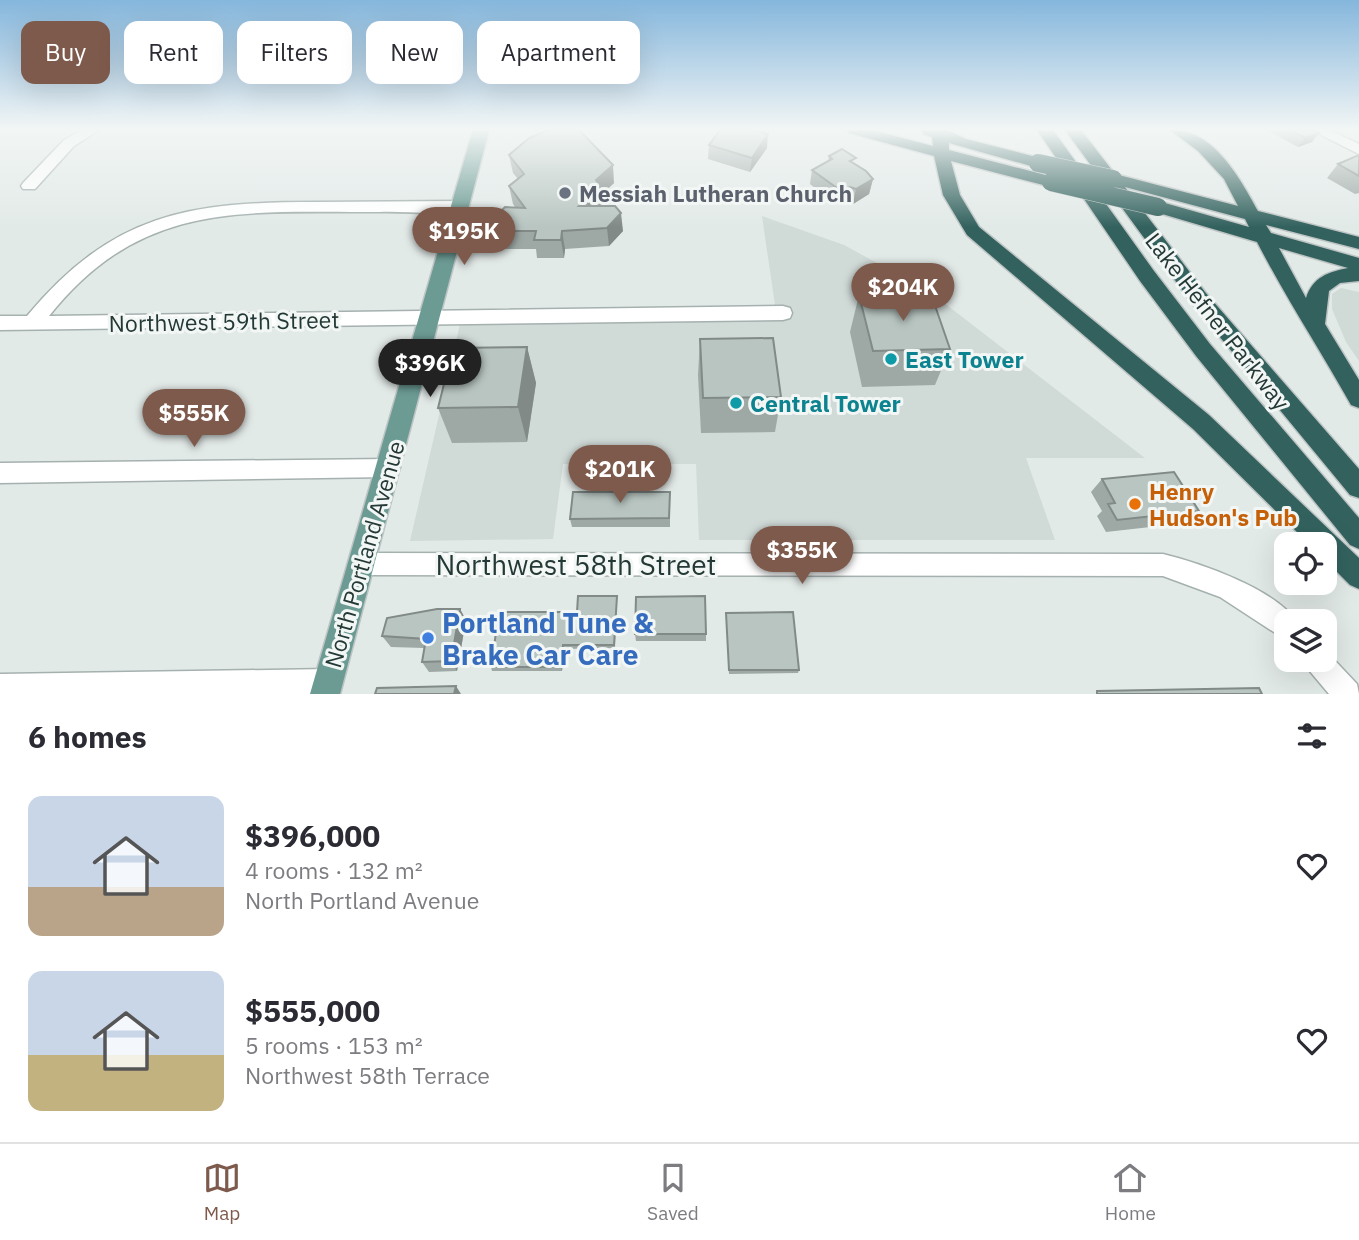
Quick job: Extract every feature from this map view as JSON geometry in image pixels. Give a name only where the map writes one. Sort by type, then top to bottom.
[{"type":"highway","points":[[943,162],[950,198],[973,231],[1201,422],[1359,576]]},
{"type":"highway","points":[[977,162],[1158,207],[1359,265]]},
{"type":"highway","points":[[1036,162],[1248,213],[1359,243]]},
{"type":"highway","name":"Lake Hefner Parkway","points":[[1068,162],[1203,350],[1359,537]]},
{"type":"highway","name":"Lake Hefner Parkway","points":[[1097,162],[1198,297],[1359,486]]},
{"type":"highway","points":[[1219,162],[1231,177],[1261,237],[1359,399]]},
{"type":"highway","points":[[1315,324],[1315,295],[1320,286],[1341,275],[1359,274]]},
{"type":"main road","name":"North Portland Avenue","points":[[327,688],[472,162]]},
{"type":"street","points":[[29,186],[51,162]]},
{"type":"street","points":[[32,323],[65,282],[90,260],[131,236],[193,214],[236,208],[460,205]]},
{"type":"street","name":"Northwest 59th Street","points":[[0,323],[783,313]]},
{"type":"street","points":[[0,474],[389,468]]},
{"type":"street","name":"Northwest 58th Street","points":[[361,564],[1136,564],[1188,570],[1247,598],[1274,618]]},
{"type":"street","points":[[1328,672],[1347,694]]},
{"type":"street","points":[[0,687],[327,688]]},
{"type":"shaded area","points":[[762,216],[844,245],[930,292],[1145,458],[1026,458],[1055,540],[699,540],[696,464],[563,464],[553,539],[410,541],[460,324],[777,319]]},
{"type":"shaded area","points":[[1341,288],[1359,292],[1359,361],[1346,342],[1332,309],[1332,294]]},
{"type":"building","name":"Messiah Lutheran Church","points":[[515,162],[610,162],[613,165],[596,180],[601,186],[579,206],[615,206],[621,213],[607,228],[562,231],[561,240],[534,240],[536,231],[502,231],[492,220],[505,207],[525,208],[509,186],[524,174]]},
{"type":"building","points":[[826,162],[852,162],[873,179],[856,189],[840,186],[837,188],[812,170]]},
{"type":"building","points":[[1359,162],[1359,176],[1338,164]]},
{"type":"building","points":[[931,294],[950,349],[873,351],[859,295]]},
{"type":"building","points":[[773,338],[781,397],[703,398],[700,339]]},
{"type":"building","points":[[527,347],[518,407],[438,408],[453,348]]},
{"type":"building","points":[[1174,472],[1199,511],[1117,520],[1108,504],[1115,503],[1102,479]]},
{"type":"building","points":[[573,492],[670,492],[669,518],[570,519]]},
{"type":"building","points":[[578,596],[617,596],[614,645],[563,645],[561,667],[491,667],[499,612],[577,612]]},
{"type":"building","points":[[705,596],[706,634],[635,634],[636,597]]},
{"type":"building","points":[[437,609],[460,609],[451,661],[422,662],[426,639],[382,636],[387,618]]},
{"type":"building","points":[[793,612],[799,670],[729,670],[726,613]]},
{"type":"building","points":[[456,686],[454,694],[375,694],[377,688]]},
{"type":"building","points":[[1259,688],[1262,694],[1097,694],[1097,691]]},
{"type":"place","name":"Messiah Lutheran Church","points":[[565,193]]},
{"type":"place","name":"East Tower","points":[[891,359]]},
{"type":"place","name":"Central Tower","points":[[736,403]]},
{"type":"place","name":"Henry Hudson's Pub","points":[[1135,504]]},
{"type":"place","name":"Portland Tune & Brake Car Care","points":[[428,638]]}]
